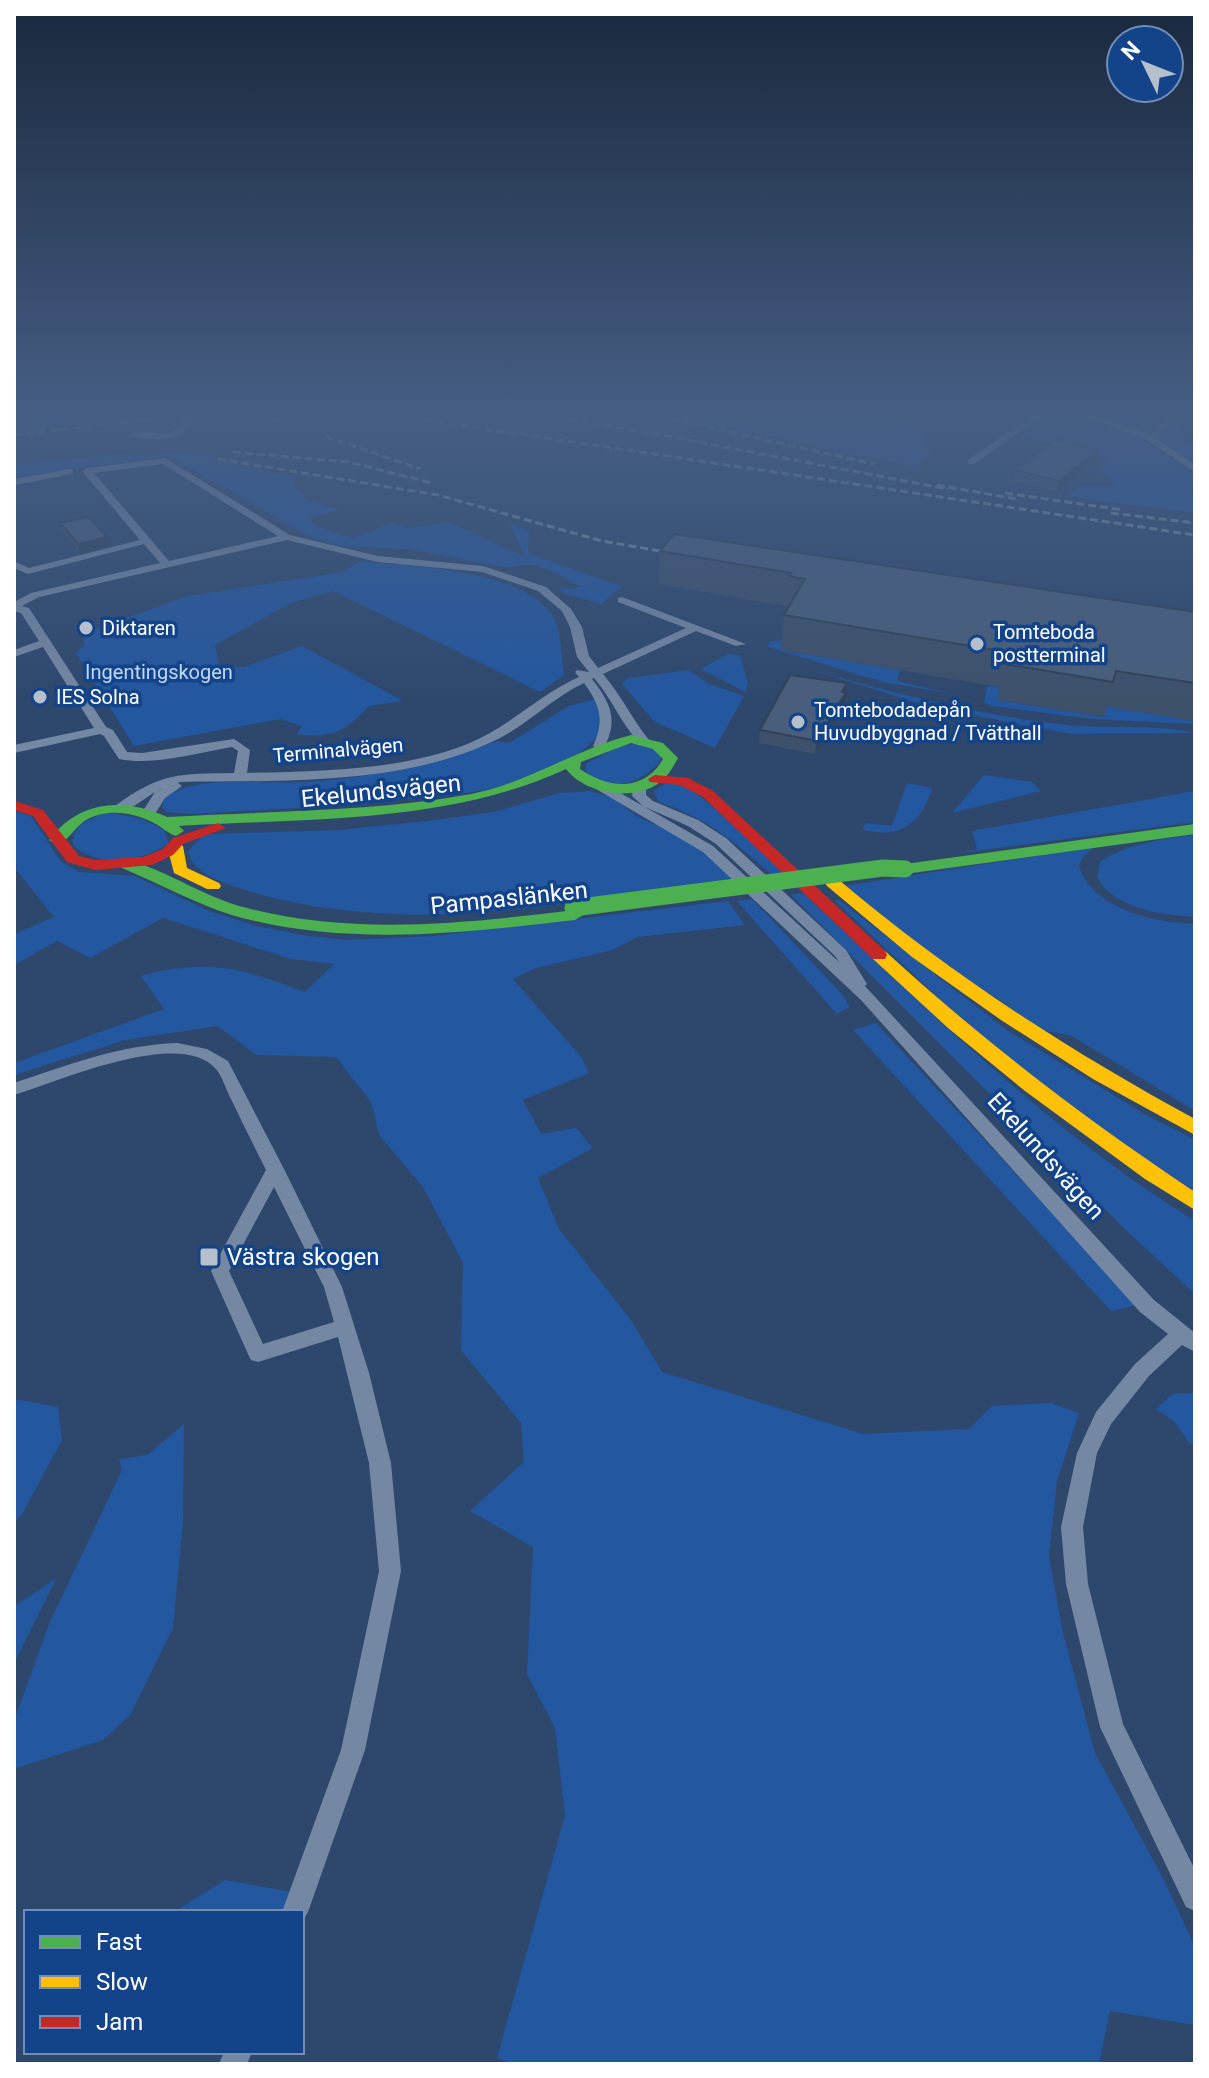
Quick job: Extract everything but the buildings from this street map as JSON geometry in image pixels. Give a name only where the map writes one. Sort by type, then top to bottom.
[{"type":"main road","points":[[599,746],[620,740],[643,740],[661,748],[671,758],[716,778],[746,803]]},
{"type":"main road","name":"Ekelundsvägen","points":[[166,822],[221,816],[357,811],[483,797],[574,762],[599,746]]},
{"type":"main road","points":[[648,782],[666,771],[671,758]]},
{"type":"main road","points":[[574,762],[573,770],[596,787],[683,781],[708,794],[959,1031],[1098,1139],[1195,1202]]},
{"type":"main road","name":"Ekelundsvägen","points":[[14,805],[38,813],[68,855],[81,862],[128,865],[156,858],[207,829],[357,823],[487,805],[560,786],[596,787]]},
{"type":"main road","points":[[14,796],[52,806],[148,814],[174,827],[176,844]]},
{"type":"main road","points":[[57,840],[71,820],[110,810]]},
{"type":"main road","name":"Pampaslänken","points":[[128,865],[205,900],[318,930],[418,932],[887,875],[905,869],[1195,829]]},
{"type":"main road","name":"Pampaslänken","points":[[176,844],[176,862],[189,876],[293,912],[327,919],[460,921],[574,912]]},
{"type":"main road","points":[[808,860],[900,941],[1009,1021],[1195,1128]]},
{"type":"street","points":[[118,508],[167,565]]},
{"type":"street","points":[[240,508],[287,537],[378,559],[443,563],[516,578],[556,599],[576,627],[576,635],[570,644],[573,656],[591,676],[614,694],[631,727],[643,740]]},
{"type":"street","points":[[14,607],[35,595],[287,537]]},
{"type":"street","points":[[14,564],[28,571],[146,541]]},
{"type":"street","points":[[622,600],[740,644]]},
{"type":"street","points":[[14,607],[25,610],[101,730],[14,749]]},
{"type":"street","name":"Terminalvägen","points":[[110,810],[162,782],[240,776],[334,775],[433,759],[492,737],[591,676],[694,628]]},
{"type":"street","points":[[14,654],[47,642]]},
{"type":"street","points":[[591,676],[609,715],[609,726],[599,746]]},
{"type":"street","name":"Terminalvägen","points":[[101,730],[109,733],[123,756],[132,758],[234,743],[244,750],[240,776]]},
{"type":"street","name":"Terminalvägen","points":[[148,814],[160,795],[200,778]]},
{"type":"street","name":"Ekelundsvägen","points":[[648,782],[639,796],[648,804],[707,831],[746,864],[841,953],[866,996]]},
{"type":"street","name":"Ekelundsvägen","points":[[596,787],[696,840],[866,996],[1147,1306],[1188,1340]]},
{"type":"street","points":[[14,1089],[145,1049],[171,1047],[202,1052],[222,1065],[333,1287],[380,1463],[390,1571],[353,1750],[296,1910]]},
{"type":"street","points":[[275,1169],[220,1271],[258,1354],[345,1327]]},
{"type":"street","points":[[1188,1340],[1142,1370],[1103,1418],[1084,1464],[1072,1527],[1077,1584],[1112,1727],[1195,1898]]},
{"type":"green space","points":[[260,508],[341,510],[308,517],[317,527],[354,538],[392,523],[410,528],[448,522],[525,557],[510,524],[529,531],[528,553],[622,587],[601,604],[563,593],[559,587],[575,589],[581,586],[537,566],[509,568],[408,549],[337,546],[308,536]]},
{"type":"green space","points":[[1156,508],[1194,508],[1195,513]]},
{"type":"green space","name":"Ingentingskogen","points":[[360,561],[464,573],[516,588],[537,600],[552,615],[559,635],[564,675],[540,692],[333,591],[291,603],[215,645],[219,666],[244,667],[302,646],[403,701],[369,706],[345,727],[319,736],[297,734],[302,726],[280,719],[134,746],[76,653],[85,644],[82,634],[187,596],[343,572]]},
{"type":"green space","points":[[787,640],[782,650],[900,670],[897,681],[954,694],[883,682],[768,647],[770,641]]},
{"type":"green space","points":[[727,654],[740,655],[748,683],[745,692],[701,669]]},
{"type":"green space","points":[[809,669],[905,695],[1002,716],[1067,725],[1195,733],[1072,734],[934,708]]},
{"type":"green space","points":[[689,670],[709,684],[744,696],[715,748],[655,722],[622,684],[628,678]]},
{"type":"green space","points":[[987,686],[1000,687],[998,700],[1103,717],[1106,706],[1195,721],[1195,724],[1092,719],[993,706],[984,703]]},
{"type":"green space","points":[[595,699],[600,707],[601,732],[585,749],[565,763],[520,782],[368,804],[190,814],[167,812],[162,807],[164,800],[173,792],[199,785],[306,782],[355,777],[427,763],[497,741],[509,743],[569,706]]},
{"type":"green space","points":[[623,745],[651,746],[663,755],[649,772],[638,779],[614,785],[603,783],[585,769],[587,763]]},
{"type":"green space","points":[[984,775],[1032,782],[1041,791],[952,813]]},
{"type":"green space","points":[[667,783],[686,784],[788,873],[772,875],[720,832],[659,802],[653,791]]},
{"type":"green space","points":[[907,783],[932,788],[915,820],[898,831],[887,833],[862,829],[866,823],[892,826]]},
{"type":"green space","points":[[590,791],[613,798],[635,815],[696,844],[735,880],[490,912],[367,912],[306,905],[229,885],[203,872],[188,851],[200,838],[211,834],[338,830],[427,821],[494,812],[559,793]]},
{"type":"green space","points":[[1195,791],[1195,822],[960,853],[977,849],[972,831]]},
{"type":"green space","points":[[14,811],[31,816],[61,862],[79,872],[135,876],[209,911],[256,926],[308,936],[347,940],[432,936],[728,901],[745,925],[637,937],[613,950],[536,968],[513,979],[582,1058],[589,1073],[523,1100],[541,1134],[576,1128],[593,1148],[538,1178],[559,1229],[631,1320],[662,1372],[863,1434],[969,1429],[992,1406],[1051,1403],[1079,1413],[1057,1481],[1049,1557],[1063,1633],[1095,1753],[1164,1880],[1195,1947],[1195,2025],[1110,2011],[1099,2064],[514,2064],[497,2058],[565,1816],[555,1728],[527,1674],[533,1547],[470,1511],[524,1462],[521,1423],[461,1350],[463,1263],[423,1187],[379,1135],[371,1102],[336,1057],[257,1055],[217,1026],[125,1040],[14,1075],[14,1063],[164,1009],[141,976],[185,968],[224,968],[305,992],[334,964],[291,959],[163,918],[90,958],[57,941],[14,965],[14,934],[54,917],[14,867]]},
{"type":"green space","points":[[104,813],[149,822],[164,830],[169,843],[147,855],[121,860],[83,853],[73,845],[75,833],[82,824]]},
{"type":"green space","points":[[1195,835],[1195,917],[1154,912],[1127,903],[1105,888],[1097,877],[1100,862],[1122,850]]},
{"type":"green space","points":[[1094,847],[1083,857],[1079,866],[1086,881],[1097,893],[1127,911],[1145,917],[1195,924],[1195,1111],[1072,1036],[1043,1030],[935,957],[844,886]]},
{"type":"green space","points":[[803,893],[943,1024],[1040,1109],[1141,1186],[1195,1221],[1195,1294],[1126,1230],[791,895]]},
{"type":"green space","points":[[752,899],[841,993],[850,1007],[837,1014],[737,901]]},
{"type":"green space","points":[[839,900],[1008,1031],[1146,1115],[1195,1140],[1195,1191],[1130,1151],[994,1050],[835,901]]},
{"type":"green space","points":[[876,1023],[1137,1305],[1111,1311],[853,1030]]},
{"type":"green space","points":[[1195,1393],[1195,1443],[1190,1444],[1174,1421],[1156,1409],[1172,1394]]},
{"type":"green space","points":[[14,1399],[58,1407],[62,1440],[21,1516],[14,1521]]},
{"type":"green space","points":[[184,1424],[183,1522],[173,1628],[130,1715],[103,1740],[14,1769],[14,1721],[49,1624],[122,1470],[119,1460],[149,1454]]},
{"type":"green space","points":[[56,1579],[14,1663],[14,1583],[16,1605]]},
{"type":"green space","points":[[225,1880],[297,1893],[290,1910],[177,1910]]},
{"type":"railway","points":[[484,508],[602,541],[683,555]]},
{"type":"railway","points":[[1014,508],[1195,535]]},
{"type":"railway","points":[[1109,508],[1123,510]]},
{"type":"railway","points":[[1111,513],[1195,523]]},
{"type":"traffic: fast","points":[[166,822],[379,809],[473,798],[520,785],[603,747],[631,739],[658,746],[671,758],[653,781],[627,789],[598,785],[585,779],[573,770],[574,762]]},
{"type":"traffic: fast","points":[[57,840],[68,826],[82,817],[114,808],[147,813],[176,831]]},
{"type":"traffic: fast","points":[[905,869],[1195,829]]},
{"type":"traffic: fast","points":[[128,865],[241,912],[282,922],[324,927],[366,930],[450,928],[575,915]]},
{"type":"traffic: fast","points":[[573,908],[883,868],[905,869]]},
{"type":"traffic: slow","points":[[175,846],[180,870],[213,886]]},
{"type":"traffic: slow","points":[[833,883],[918,953],[1007,1016],[1099,1074],[1195,1128]]},
{"type":"traffic: slow","points":[[879,955],[1031,1086],[1195,1202]]},
{"type":"traffic: jam","points":[[655,779],[683,781],[708,794],[879,955]]},
{"type":"traffic: jam","points":[[14,805],[38,813],[73,859],[95,865],[146,862],[168,852],[178,841],[218,828]]},
{"type":"place","name":"Diktaren","points":[[86,628]]},
{"type":"place","name":"Tomteboda postterminal","points":[[977,644]]},
{"type":"place","name":"IES Solna","points":[[40,697]]},
{"type":"place","name":"Tomtebodadepån Huvudbyggnad / Tvätthall","points":[[798,722]]},
{"type":"place","name":"Västra skogen","points":[[209,1257]]}]
